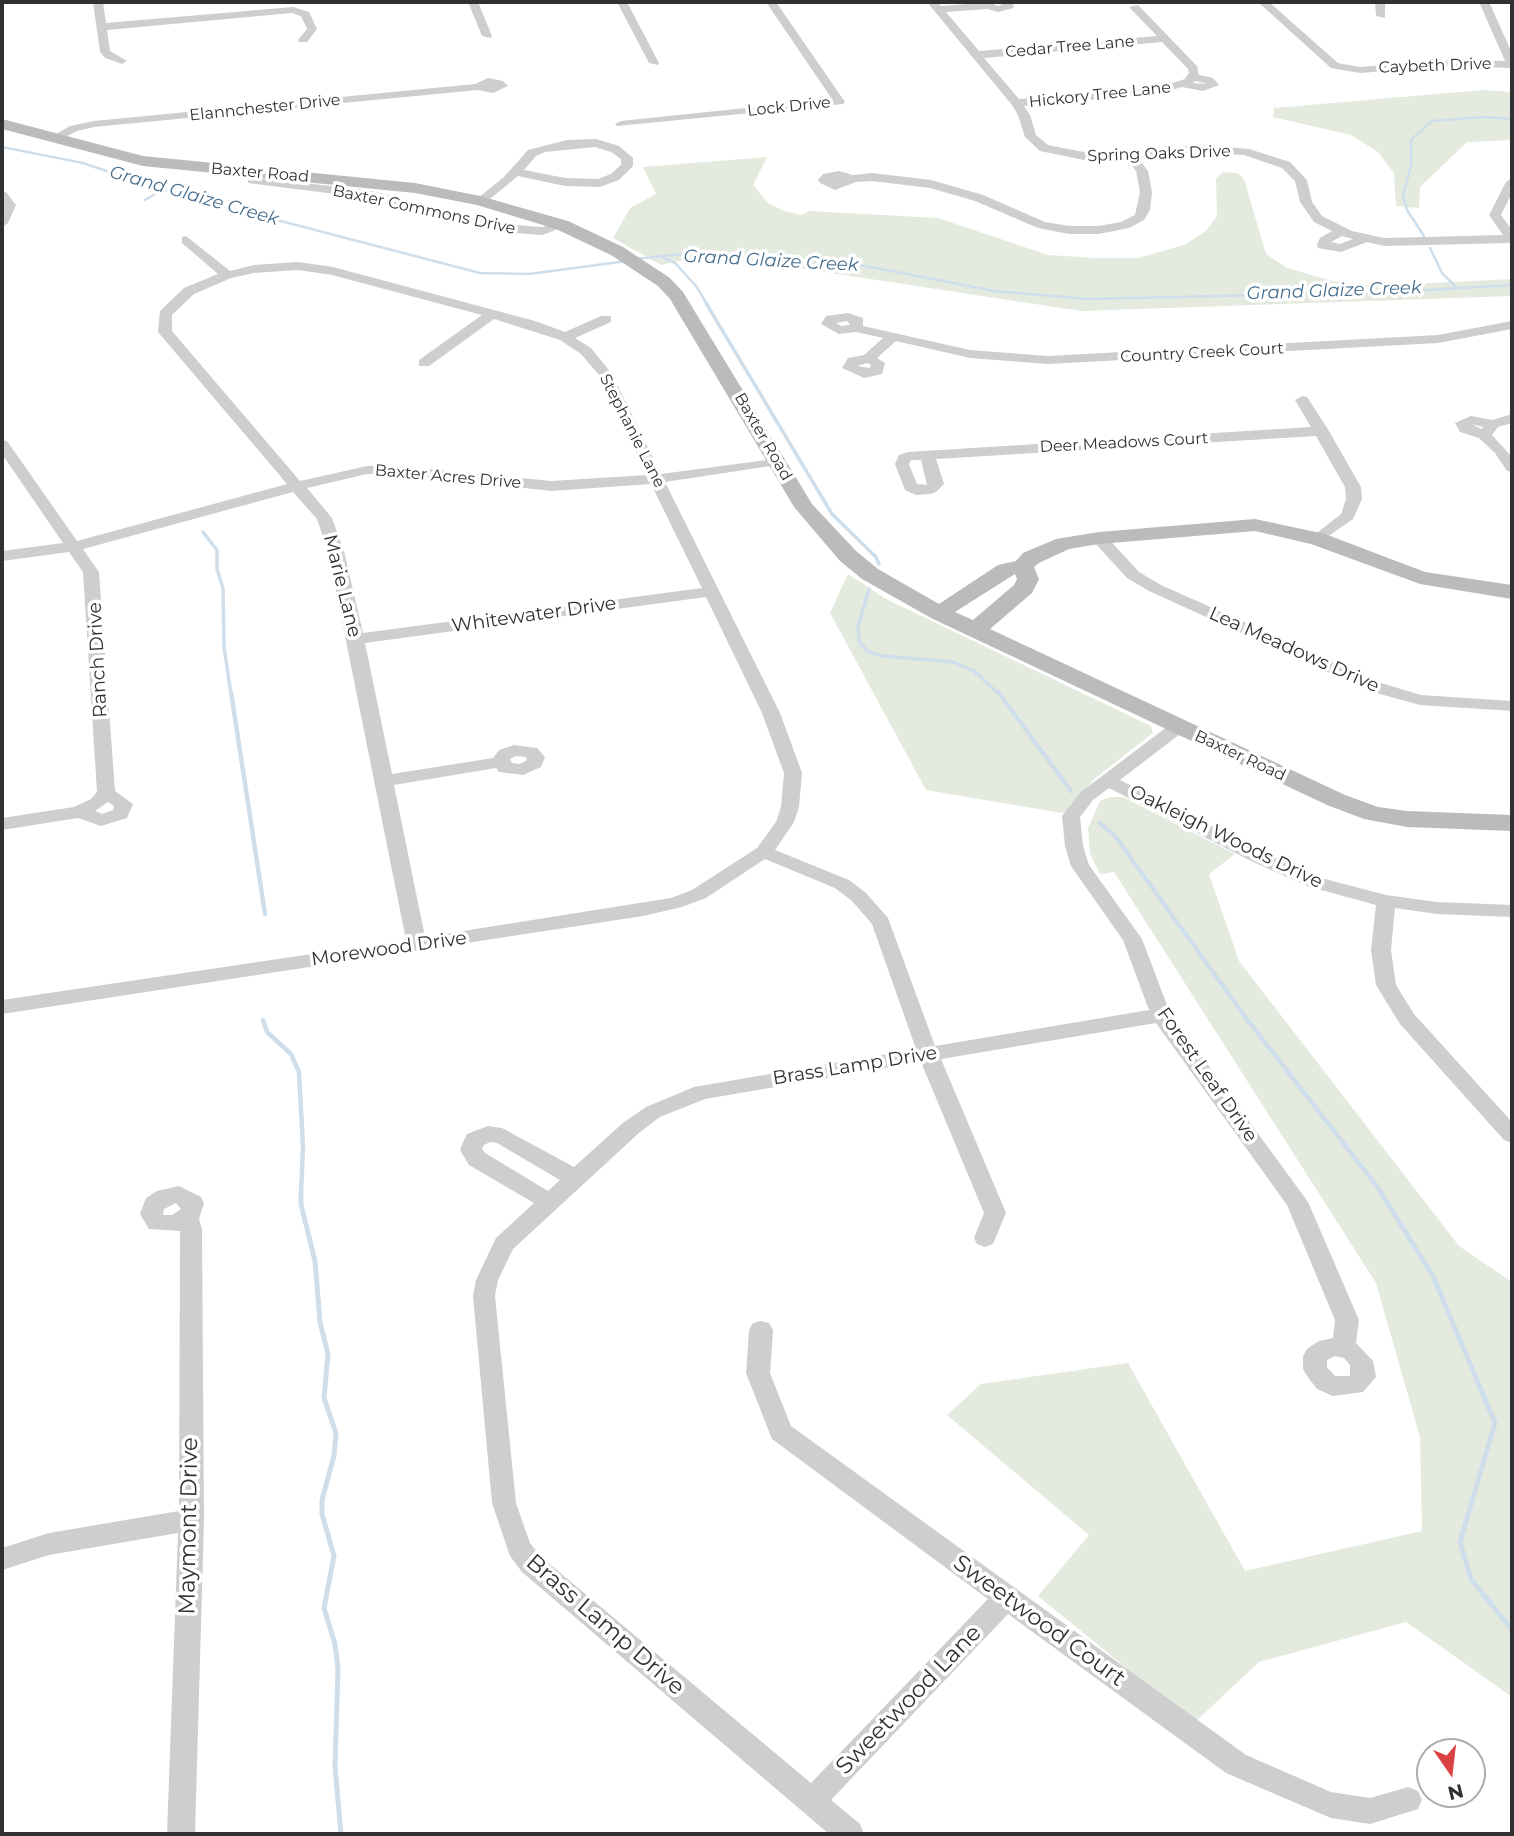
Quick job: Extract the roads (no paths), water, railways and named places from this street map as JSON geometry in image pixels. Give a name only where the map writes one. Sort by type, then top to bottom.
[{"type":"main road","name":"Baxter Road","points":[[2,124],[143,161],[415,188],[480,201],[562,225],[617,251],[647,270],[677,296],[804,507],[848,556],[870,574],[939,613],[1336,800],[1373,814],[1407,820],[1512,823]]},
{"type":"main road","points":[[939,613],[1006,570],[1023,566],[1047,550],[1099,538],[1255,524],[1317,540],[1420,577],[1512,592]]},
{"type":"main road","points":[[975,630],[1024,588],[1028,579],[1023,566]]},
{"type":"street","points":[[98,2],[105,52],[122,61]]},
{"type":"street","points":[[473,2],[487,36]]},
{"type":"street","points":[[622,2],[654,63]]},
{"type":"street","name":"Lock Drive","points":[[621,124],[839,103],[771,2]]},
{"type":"street","points":[[935,6],[988,4],[1005,8],[1009,5],[1005,2]]},
{"type":"street","name":"Caybeth Drive","points":[[1264,2],[1335,66],[1330,69],[1338,75],[1352,74],[1359,70],[1453,62],[1512,65]]},
{"type":"street","points":[[1380,2],[1381,16]]},
{"type":"street","points":[[1484,2],[1512,65]]},
{"type":"street","points":[[1121,5],[1137,4],[1193,72]]},
{"type":"street","name":"Spring Oaks Drive","points":[[935,6],[1016,103],[1024,115],[1031,137],[1044,148],[1080,156],[1131,156],[1217,149],[1245,152],[1278,161],[1301,180],[1306,202],[1318,219],[1363,239],[1397,242],[1512,239]]},
{"type":"street","points":[[102,27],[293,10],[305,13],[312,29],[303,40]]},
{"type":"street","name":"Cedar Tree Lane","points":[[976,55],[1165,39]]},
{"type":"street","name":"Hickory Tree Lane","points":[[1016,103],[1161,90],[1183,85],[1198,88],[1213,85],[1209,79],[1193,72],[1183,85]]},
{"type":"street","name":"Elannchester Drive","points":[[55,138],[74,128],[94,124],[478,87]]},
{"type":"street","points":[[480,201],[517,172],[532,153],[567,144],[596,143],[615,149],[627,158],[627,166],[621,173],[600,183],[565,182],[517,172]]},
{"type":"street","points":[[851,179],[872,177],[932,184],[979,198],[1042,225],[1069,230],[1099,230],[1125,225],[1140,217],[1144,210],[1146,192],[1142,171],[1131,156]]},
{"type":"street","name":"Baxter Commons Drive","points":[[258,173],[253,180],[367,194],[513,229],[543,231],[562,225]]},
{"type":"street","points":[[1512,182],[1495,215],[1512,239]]},
{"type":"street","points":[[2,195],[10,205],[2,223]]},
{"type":"street","name":"Spring Oaks Drive","points":[[1341,231],[1323,244],[1341,248],[1363,239]]},
{"type":"street","points":[[186,240],[227,275]]},
{"type":"street","name":"Stephanie Lane","points":[[227,275],[270,268],[309,267],[333,271],[492,314],[565,337],[586,351],[605,374],[713,591],[771,713],[793,773],[790,807],[785,822],[764,852]]},
{"type":"street","name":"Marie Lane","points":[[227,275],[199,285],[170,307],[163,320],[165,332],[324,517],[336,551],[356,639],[417,945]]},
{"type":"street","points":[[424,363],[492,314]]},
{"type":"street","points":[[565,337],[606,319]]},
{"type":"street","name":"Country Creek Court","points":[[856,328],[996,358],[1070,360],[1438,339],[1512,326]]},
{"type":"street","points":[[869,359],[892,337]]},
{"type":"street","points":[[1302,400],[1353,487],[1354,499],[1348,516],[1317,540]]},
{"type":"street","points":[[1512,418],[1488,430],[1512,468]]},
{"type":"street","name":"Deer Meadows Court","points":[[927,454],[1322,431]]},
{"type":"street","name":"Ranch Drive","points":[[2,444],[91,572],[106,793],[124,804],[121,814],[101,820],[79,813],[2,824]]},
{"type":"street","name":"Baxter Acres Drive","points":[[2,556],[75,547],[349,473],[385,470],[551,486],[594,486],[777,461]]},
{"type":"street","name":"Lea Meadows Drive","points":[[1099,538],[1133,575],[1155,588],[1375,687],[1420,700],[1512,706]]},
{"type":"street","name":"Whitewater Drive","points":[[356,639],[713,591]]},
{"type":"street","name":"Forest Leaf Drive","points":[[1178,727],[1087,796],[1071,816],[1074,846],[1080,866],[1132,939],[1161,1015],[1297,1202],[1347,1320],[1344,1348]]},
{"type":"street","points":[[383,780],[500,762]]},
{"type":"street","name":"Oakleigh Woods Drive","points":[[1107,780],[1314,883],[1386,901],[1437,908],[1512,911]]},
{"type":"street","points":[[764,852],[842,884],[871,909],[881,922],[929,1056],[995,1213],[985,1238]]},
{"type":"street","name":"Morewood Drive","points":[[2,1007],[643,910],[699,894],[764,852]]},
{"type":"street","points":[[1386,901],[1381,950],[1386,985],[1408,1019],[1512,1135]]},
{"type":"street","name":"Brass Lamp Drive","points":[[850,1834],[531,1564],[519,1548],[504,1503],[484,1296],[487,1280],[504,1244],[632,1126],[653,1112],[701,1092],[929,1056],[1161,1015]]},
{"type":"street","points":[[551,1203],[477,1159],[471,1150],[475,1140],[488,1134],[502,1136],[577,1179]]},
{"type":"street","name":"Maymont Drive","points":[[181,1834],[191,1520],[191,1228],[188,1218]]},
{"type":"street","name":"Sweetwood Court","points":[[761,1330],[758,1373],[782,1432],[1007,1598],[1236,1764],[1331,1805],[1370,1811],[1408,1800]]},
{"type":"street","points":[[2,1559],[49,1544],[191,1520]]},
{"type":"street","name":"Sweetwood Lane","points":[[811,1802],[1007,1598]]},
{"type":"waterway","points":[[1424,236],[1407,210],[1403,196],[1411,165],[1411,140],[1432,121],[1484,117],[1512,119]]},
{"type":"waterway","name":"Grand Glaize Creek","points":[[2,147],[83,163],[162,190]]},
{"type":"waterway","points":[[145,200],[162,190]]},
{"type":"waterway","name":"Grand Glaize Creek","points":[[162,190],[480,273],[529,274],[627,261]]},
{"type":"waterway","points":[[1430,248],[1442,273],[1457,288]]},
{"type":"waterway","name":"Grand Glaize Creek","points":[[635,259],[691,253],[799,259],[860,265],[995,291],[1087,299],[1395,292],[1512,285]]},
{"type":"waterway","points":[[662,257],[675,263],[696,286],[707,304]]},
{"type":"waterway","points":[[706,303],[832,514],[876,557],[879,564]]},
{"type":"waterway","points":[[203,532],[217,550],[217,569],[223,588],[224,647],[231,694]]},
{"type":"waterway","points":[[869,589],[858,627],[859,641],[867,651],[882,656],[953,662],[974,671],[999,694]]},
{"type":"waterway","points":[[231,692],[265,914]]},
{"type":"waterway","points":[[998,692],[1071,791]]},
{"type":"waterway","points":[[1100,823],[1115,836],[1246,1018],[1383,1194]]},
{"type":"waterway","points":[[263,1020],[267,1032],[291,1054],[299,1072],[303,1147],[301,1194]]},
{"type":"waterway","points":[[1381,1193],[1433,1276],[1495,1423],[1460,1542],[1471,1579],[1512,1630]]},
{"type":"waterway","points":[[301,1194],[315,1261],[320,1322],[328,1354],[324,1398],[336,1433],[334,1456],[322,1500],[322,1514],[334,1556],[324,1608],[335,1644],[338,1669],[335,1767],[341,1834]]}]
